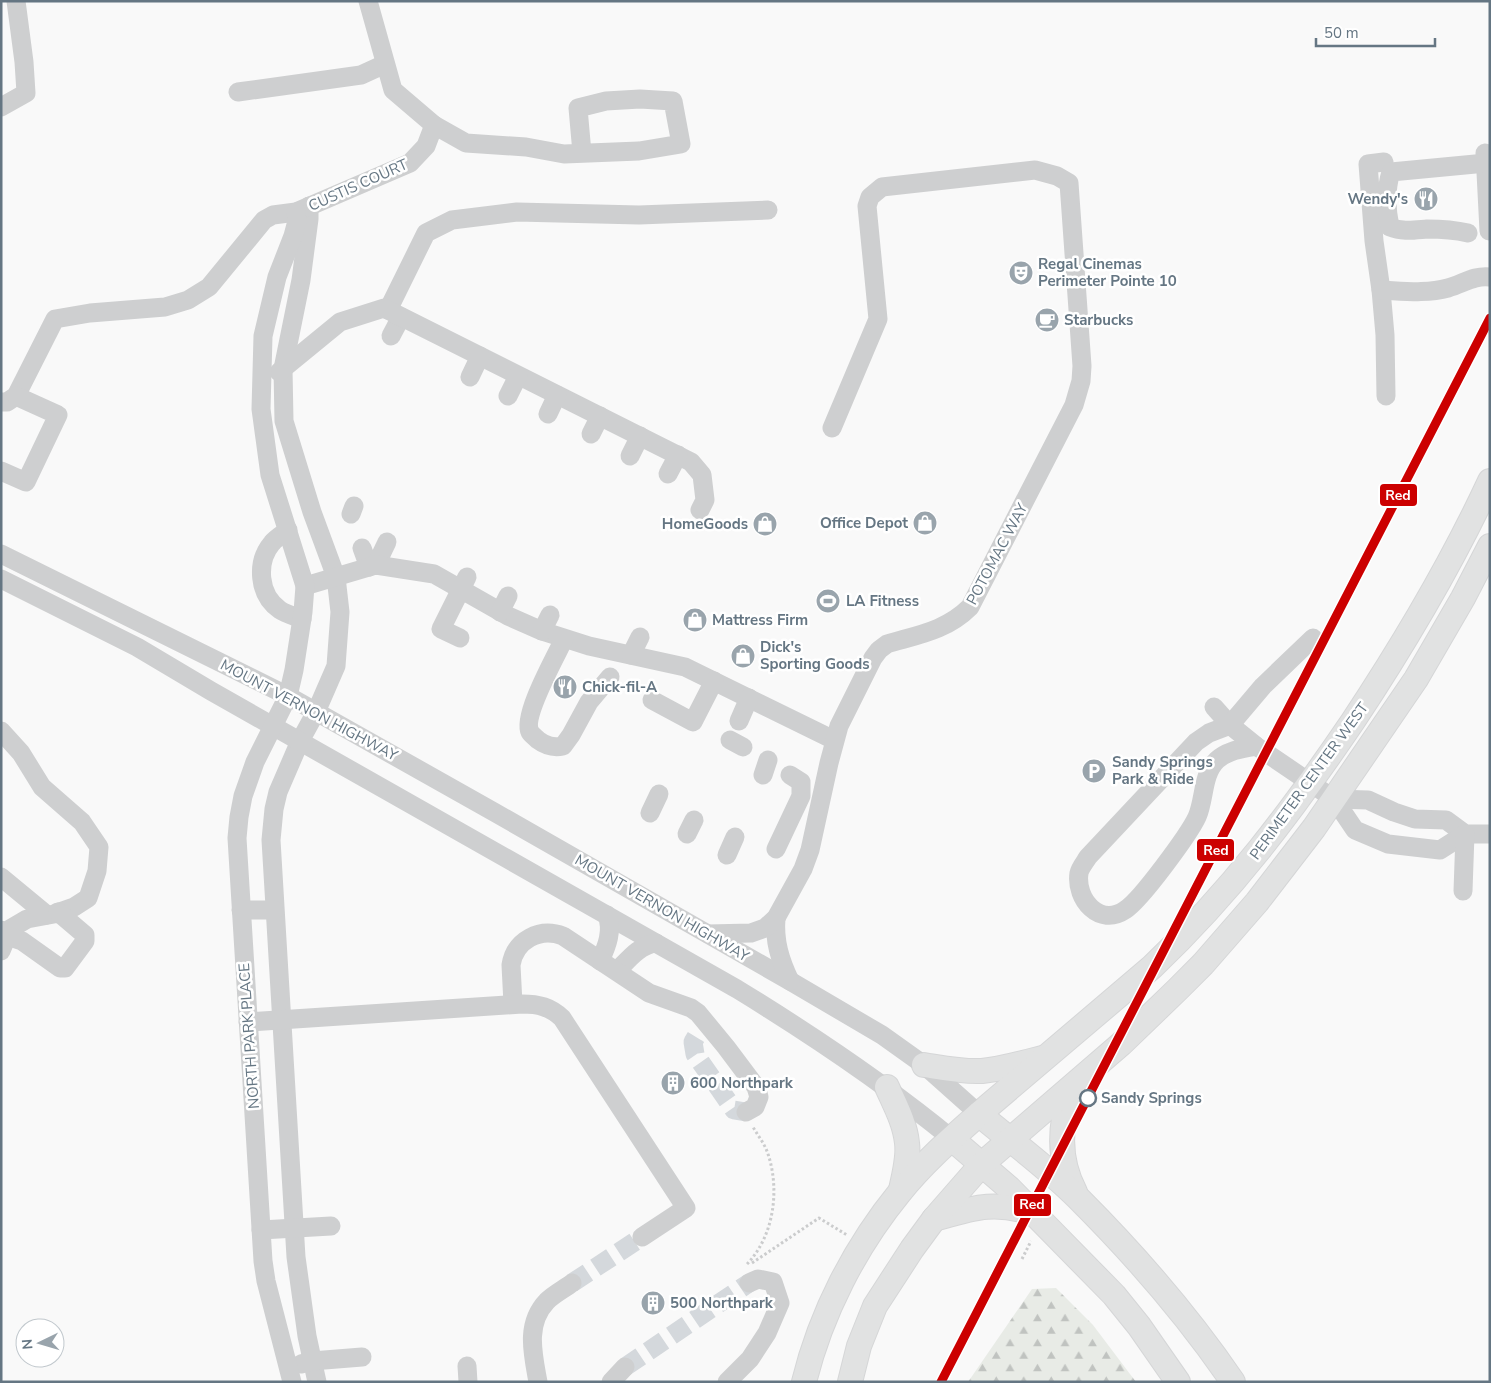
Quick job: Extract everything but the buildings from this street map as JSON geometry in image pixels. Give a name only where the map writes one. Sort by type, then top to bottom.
[{"type":"main road","name":"PERIMETER CENTER WEST","points":[[804,1382],[815,1341],[834,1298],[856,1255],[881,1216],[901,1190],[979,1114],[1049,1056],[1179,942],[1232,885],[1311,783],[1396,656],[1437,586],[1490,481]]},
{"type":"main road","name":"PERIMETER CENTER WEST","points":[[850,1382],[859,1346],[875,1306],[906,1256],[934,1219],[982,1164],[1121,1044],[1203,964],[1256,902],[1334,799],[1416,679],[1463,598],[1490,546]]},
{"type":"main road","points":[[924,1065],[963,1070],[981,1070],[1013,1065],[1049,1056]]},
{"type":"main road","points":[[887,1087],[902,1121],[907,1143],[906,1168],[901,1190]]},
{"type":"main road","points":[[1071,1089],[1062,1124],[1062,1153],[1068,1178],[1078,1198]]},
{"type":"main road","name":"MOUNT VERNON HIGHWAY","points":[[979,1114],[1035,1159],[1078,1198],[1157,1282],[1211,1349],[1233,1382]]},
{"type":"main road","name":"MOUNT VERNON HIGHWAY","points":[[952,1139],[1036,1214],[1114,1295],[1139,1326],[1178,1382]]},
{"type":"main road","points":[[934,1219],[969,1209],[995,1206],[1007,1206],[1036,1214]]},
{"type":"street","points":[[1,107],[26,93],[16,1]]},
{"type":"street","points":[[368,1],[393,90],[434,125],[466,143],[526,148],[564,154],[582,154],[639,151],[680,144],[673,101],[606,101],[578,108],[582,154]]},
{"type":"street","points":[[238,92],[361,75],[385,64]]},
{"type":"street","name":"CUSTIS COURT","points":[[6,403],[55,319],[90,313],[165,307],[188,300],[209,287],[264,220],[273,215],[302,209],[410,163],[426,146],[434,125]]},
{"type":"street","points":[[1468,234],[1459,231],[1429,229],[1399,230],[1390,227],[1387,213],[1387,186],[1391,172],[1485,158],[1489,231]]},
{"type":"street","points":[[1376,163],[1374,242],[1385,335],[1386,396]]},
{"type":"street","name":"POTOMAC WAY","points":[[708,934],[751,933],[765,928],[776,918],[803,869],[810,850],[838,726],[878,650],[886,644],[947,625],[959,618],[970,607],[1074,405],[1081,381],[1082,366],[1069,183],[1057,176],[1035,170],[882,186],[870,198],[867,206],[878,319],[832,428]]},
{"type":"street","points":[[302,209],[309,219],[301,280],[283,369],[284,421],[312,512],[336,577],[340,612],[336,666],[278,792],[274,808],[271,845],[294,1228],[300,1293],[326,1370],[326,1382]]},
{"type":"street","points":[[302,209],[277,277],[263,336],[261,409],[270,475],[305,586],[372,566],[423,567],[434,574],[464,583],[552,630],[587,638],[626,654],[685,667],[834,740]]},
{"type":"street","points":[[391,336],[395,314],[426,232],[452,220],[517,212],[639,215],[768,210]]},
{"type":"street","points":[[1374,242],[1394,240]]},
{"type":"street","points":[[1381,290],[1425,291],[1448,288],[1474,278],[1490,277]]},
{"type":"street","points":[[263,385],[340,322],[384,308],[691,462],[702,476],[705,500],[700,510]]},
{"type":"street","points":[[470,377],[480,356]]},
{"type":"street","points":[[508,396],[518,376]]},
{"type":"street","points":[[548,414],[557,395]]},
{"type":"street","points":[[1,471],[26,482],[58,415],[6,403]]},
{"type":"street","points":[[591,434],[600,416]]},
{"type":"street","points":[[630,456],[640,436]]},
{"type":"street","points":[[668,474],[678,455]]},
{"type":"street","points":[[288,530],[272,542],[263,558],[260,577],[267,596],[278,609],[302,619]]},
{"type":"street","points":[[372,566],[387,542]]},
{"type":"street","points":[[362,548],[372,566]]},
{"type":"street","name":"MOUNT VERNON HIGHWAY","points":[[1,554],[288,696],[478,802],[882,1035],[924,1065],[979,1114]]},
{"type":"street","name":"MOUNT VERNON HIGHWAY","points":[[1,578],[137,647],[656,943],[804,1030],[887,1087],[952,1139]]},
{"type":"street","points":[[460,638],[441,629],[464,583]]},
{"type":"street","name":"NORTH PARK PLACE","points":[[290,1374],[266,1281],[261,1230],[237,855],[239,817],[243,796],[255,762],[288,696],[302,619],[305,586]]},
{"type":"street","points":[[542,660],[552,630]]},
{"type":"street","points":[[552,630],[531,707],[529,724],[530,732],[537,739],[547,746],[557,747],[563,746],[589,702],[640,637]]},
{"type":"street","points":[[1256,746],[1227,752],[1216,761],[1207,775],[1197,816],[1188,832],[1130,907],[1117,916],[1104,915],[1094,911],[1085,902],[1080,889],[1079,872],[1088,857],[1196,742],[1209,733],[1230,725],[1263,686],[1313,638]]},
{"type":"street","points":[[592,715],[610,677]]},
{"type":"street","points":[[652,700],[693,722],[714,681]]},
{"type":"street","points":[[739,721],[749,698]]},
{"type":"street","points":[[1214,708],[1230,725],[1256,746],[1334,799],[1355,830],[1388,844],[1440,850],[1465,834],[1490,834]]},
{"type":"street","points":[[1,731],[21,753],[42,787],[82,822],[99,847],[96,871],[88,898],[74,907],[52,914],[27,919],[10,929],[3,939],[22,941],[60,968],[65,968],[85,942],[85,935],[52,914],[1,877]]},
{"type":"street","points":[[776,849],[800,796],[801,782],[790,775]]},
{"type":"street","points":[[650,814],[659,794]]},
{"type":"street","points":[[1334,799],[1368,800],[1394,812],[1416,819],[1446,820],[1465,834]]},
{"type":"street","points":[[1464,891],[1465,834]]},
{"type":"street","points":[[727,855],[735,837]]},
{"type":"street","points":[[241,910],[274,910]]},
{"type":"street","points":[[600,961],[610,929],[607,915]]},
{"type":"street","points":[[776,918],[779,955],[790,981]]},
{"type":"street","points":[[514,1004],[510,973],[512,958],[518,947],[533,936],[550,932],[563,936],[650,993],[691,1008],[698,1013],[756,1087],[759,1097],[748,1117]]},
{"type":"street","points":[[617,972],[634,953],[645,946],[656,943]]},
{"type":"street","points":[[248,1022],[514,1004],[541,1005],[549,1008],[562,1018],[686,1208],[642,1237]]},
{"type":"street","points":[[696,1037],[707,1033],[716,1034]]},
{"type":"street","points":[[261,1230],[331,1226]]},
{"type":"street","points":[[727,1382],[750,1358],[767,1333],[780,1303],[773,1282],[758,1279],[749,1283]]},
{"type":"street","points":[[538,1382],[531,1346],[534,1321],[547,1301],[572,1283]]},
{"type":"street","points":[[290,1374],[322,1360],[362,1357]]},
{"type":"street","points":[[316,1382],[322,1360]]},
{"type":"street","points":[[611,1382],[625,1367]]},
{"type":"path","points":[[748,1117],[768,1153],[775,1195],[764,1236],[752,1259],[741,1270],[819,1218],[848,1236]]},
{"type":"path","points":[[1022,1259],[1031,1241]]},
{"type":"green space","points":[[1056,1288],[1093,1325],[1136,1382],[968,1382],[1032,1289]]},
{"type":"tunnel","points":[[696,1037],[693,1042],[695,1054],[734,1110],[746,1112]]},
{"type":"tunnel","points":[[572,1283],[642,1237]]},
{"type":"tunnel","points":[[625,1367],[749,1283]]},
{"type":"transit line","name":"Red","points":[[941,1382],[1490,318]]},
{"type":"place","name":"Wendy's","points":[[1426,199]]},
{"type":"place","name":"Regal Cinemas Perimeter Pointe 10","points":[[1021,273]]},
{"type":"place","name":"Starbucks","points":[[1047,320]]},
{"type":"place","name":"Office Depot","points":[[925,523]]},
{"type":"place","name":"HomeGoods","points":[[765,524]]},
{"type":"place","name":"LA Fitness","points":[[828,601]]},
{"type":"place","name":"Mattress Firm","points":[[695,620]]},
{"type":"place","name":"Dick's Sporting Goods","points":[[743,656]]},
{"type":"place","name":"Chick-fil-A","points":[[565,687]]},
{"type":"place","name":"Sandy Springs Park & Ride","points":[[1094,771]]},
{"type":"place","name":"600 Northpark","points":[[673,1083]]},
{"type":"place","name":"Sandy Springs","points":[[1088,1098]]},
{"type":"place","name":"500 Northpark","points":[[653,1303]]}]
